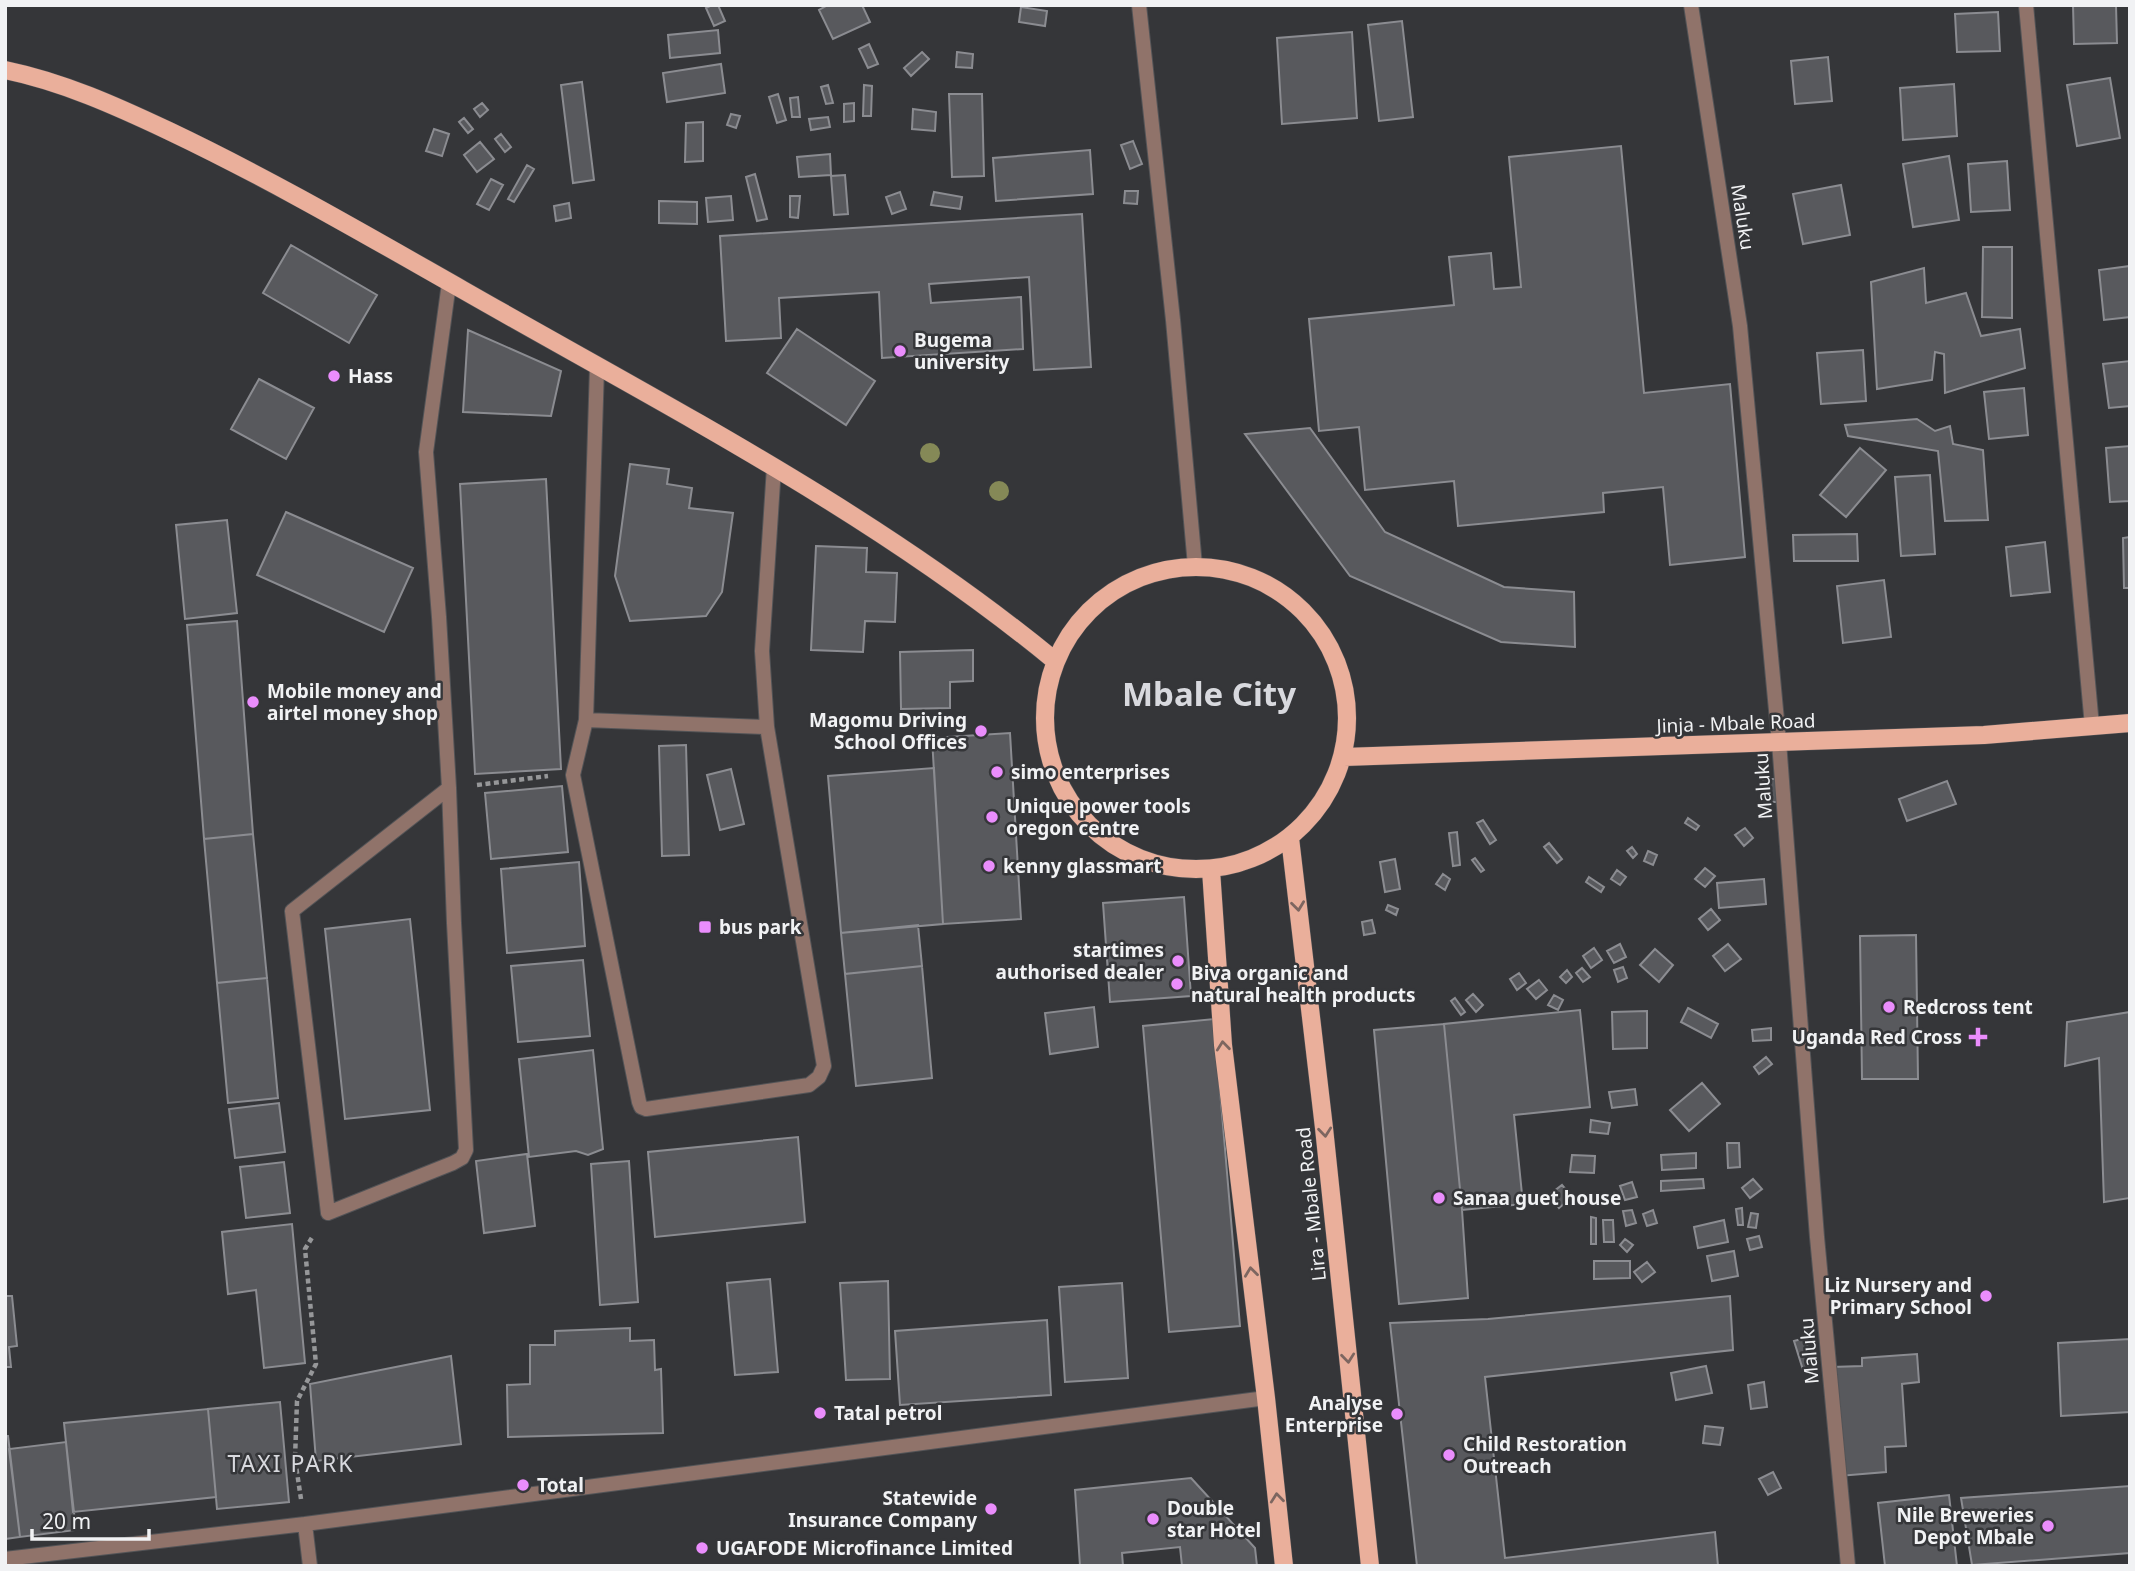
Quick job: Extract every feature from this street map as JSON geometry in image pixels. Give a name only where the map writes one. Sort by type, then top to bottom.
[{"type":"main road","points":[[5,70],[33,76],[104,100],[243,166],[597,367],[682,412],[774,467],[965,591],[1006,620],[1054,660]]},
{"type":"main road","points":[[1195,566],[1238,571],[1273,586],[1314,620],[1340,665],[1349,704],[1343,757],[1326,798],[1290,838],[1224,868],[1211,870],[1135,858],[1090,830],[1059,788],[1046,748],[1045,695],[1054,660],[1062,645],[1100,599],[1147,574],[1195,566]]},
{"type":"main road","name":"Jinja - Mbale Road","points":[[1343,757],[1984,735],[2130,723]]},
{"type":"main road","name":"Lira - Mbale Road","points":[[1290,838],[1324,1128],[1370,1566]]},
{"type":"main road","points":[[1211,870],[1223,1045],[1284,1566]]},
{"type":"street","points":[[1139,5],[1173,320],[1195,566]]},
{"type":"street","name":"Maluku","points":[[1690,5],[1740,326],[1779,742],[1817,1237],[1848,1566]]},
{"type":"street","points":[[2026,5],[2092,726]]},
{"type":"street","points":[[449,283],[426,452],[449,788],[466,1150],[462,1158],[453,1164],[328,1213],[292,911],[449,788]]},
{"type":"street","points":[[597,367],[586,720],[573,775],[641,1107],[646,1109],[809,1085],[819,1077],[824,1066],[767,727],[762,651],[774,467]]},
{"type":"street","points":[[586,720],[767,727]]},
{"type":"street","points":[[5,1559],[305,1524],[1266,1398]]},
{"type":"street","points":[[305,1524],[310,1566]]},
{"type":"path","points":[[449,788],[567,773],[573,775]]},
{"type":"path","points":[[305,1524],[295,1459],[297,1401],[316,1364],[305,1249],[328,1213]]},
{"type":"building","points":[[718,5],[725,21],[714,26],[706,8]]},
{"type":"building","points":[[828,5],[862,5],[870,22],[833,39],[819,10]]},
{"type":"building","points":[[2073,5],[2116,5],[2117,43],[2074,44]]},
{"type":"building","points":[[1021,7],[1047,11],[1045,26],[1019,22]]},
{"type":"building","points":[[1998,12],[2000,51],[1957,52],[1955,14]]},
{"type":"building","points":[[1402,21],[1413,117],[1379,121],[1368,25]]},
{"type":"building","points":[[718,30],[720,53],[670,58],[668,35]]},
{"type":"building","points":[[1352,32],[1357,118],[1282,124],[1277,38]]},
{"type":"building","points":[[869,44],[878,64],[868,68],[859,49]]},
{"type":"building","points":[[922,52],[929,59],[911,76],[904,68]]},
{"type":"building","points":[[957,52],[973,54],[972,68],[956,67]]},
{"type":"building","points":[[1828,57],[1832,101],[1795,104],[1791,61]]},
{"type":"building","points":[[721,64],[725,93],[667,102],[663,73]]},
{"type":"building","points":[[2110,78],[2120,138],[2077,146],[2067,85]]},
{"type":"building","points":[[582,82],[594,180],[573,183],[561,85]]},
{"type":"building","points":[[1954,84],[1957,136],[1903,140],[1900,88]]},
{"type":"building","points":[[828,85],[833,103],[826,104],[821,87]]},
{"type":"building","points":[[864,85],[872,86],[871,116],[863,116]]},
{"type":"building","points":[[778,94],[786,120],[777,123],[769,97]]},
{"type":"building","points":[[949,94],[982,94],[984,176],[952,177]]},
{"type":"building","points":[[798,97],[800,117],[792,117],[790,98]]},
{"type":"building","points":[[482,103],[488,110],[480,117],[474,109]]},
{"type":"building","points":[[854,103],[854,121],[844,122],[844,104]]},
{"type":"building","points":[[913,109],[936,112],[935,131],[912,129]]},
{"type":"building","points":[[731,114],[740,116],[736,128],[727,125]]},
{"type":"building","points":[[828,117],[830,127],[811,130],[809,119]]},
{"type":"building","points":[[464,118],[473,129],[468,133],[459,122]]},
{"type":"building","points":[[703,122],[703,161],[685,162],[686,123]]},
{"type":"building","points":[[434,129],[449,134],[442,156],[426,151]]},
{"type":"building","points":[[501,134],[511,147],[505,152],[495,139]]},
{"type":"building","points":[[1133,141],[1142,164],[1130,169],[1121,145]]},
{"type":"building","points":[[480,142],[494,159],[477,172],[464,155]]},
{"type":"building","points":[[1621,146],[1644,393],[1730,384],[1745,557],[1670,565],[1663,487],[1603,493],[1604,512],[1458,526],[1454,481],[1365,490],[1359,427],[1319,431],[1309,319],[1454,305],[1449,257],[1491,253],[1494,289],[1521,287],[1509,157]]},
{"type":"building","points":[[1090,150],[1093,194],[996,201],[993,158]]},
{"type":"building","points":[[830,154],[831,175],[799,177],[797,157]]},
{"type":"building","points":[[1949,156],[1959,220],[1913,227],[1903,164]]},
{"type":"building","points":[[2007,161],[2010,210],[1971,212],[1968,164]]},
{"type":"building","points":[[527,165],[534,169],[514,202],[508,199]]},
{"type":"building","points":[[755,174],[767,219],[757,221],[746,177]]},
{"type":"building","points":[[845,175],[848,214],[834,215],[831,176]]},
{"type":"building","points":[[491,179],[503,185],[489,210],[477,204]]},
{"type":"building","points":[[1841,185],[1850,235],[1803,244],[1793,194]]},
{"type":"building","points":[[1125,191],[1138,191],[1137,204],[1124,203]]},
{"type":"building","points":[[900,192],[906,209],[892,214],[886,197]]},
{"type":"building","points":[[934,192],[962,197],[960,209],[931,205]]},
{"type":"building","points":[[731,196],[733,220],[708,222],[706,198]]},
{"type":"building","points":[[790,196],[800,196],[798,218],[790,217]]},
{"type":"building","points":[[659,201],[697,202],[697,224],[659,223]]},
{"type":"building","points":[[569,203],[571,218],[556,221],[554,206]]},
{"type":"building","points":[[1082,214],[1091,367],[1034,370],[1029,277],[929,284],[931,303],[1021,297],[1023,349],[882,358],[879,292],[779,298],[781,338],[726,341],[720,236]]},
{"type":"building","points":[[291,245],[377,295],[349,343],[263,293]]},
{"type":"building","points":[[1983,247],[2012,247],[2012,318],[1982,317]]},
{"type":"building","points":[[2130,266],[2130,317],[2104,320],[2099,270]]},
{"type":"building","points":[[1924,268],[1926,303],[1966,293],[1981,336],[2020,329],[2025,368],[1945,393],[1944,354],[1935,352],[1932,380],[1877,389],[1871,282]]},
{"type":"building","points":[[797,329],[875,381],[846,425],[767,373]]},
{"type":"building","points":[[468,330],[561,371],[551,416],[463,412]]},
{"type":"building","points":[[1863,350],[1866,401],[1821,404],[1817,353]]},
{"type":"building","points":[[2130,361],[2130,406],[2109,408],[2103,364]]},
{"type":"building","points":[[259,379],[314,408],[286,459],[231,429]]},
{"type":"building","points":[[2024,388],[2028,435],[1989,439],[1984,392]]},
{"type":"building","points":[[1917,419],[1935,431],[1950,426],[1953,444],[1983,450],[1988,520],[1945,521],[1938,451],[1848,436],[1845,425]]},
{"type":"building","points":[[1310,428],[1385,532],[1504,587],[1574,592],[1575,647],[1501,642],[1350,576],[1245,434]]},
{"type":"building","points":[[2130,446],[2130,501],[2110,502],[2106,448]]},
{"type":"building","points":[[1860,448],[1886,470],[1846,517],[1820,495]]},
{"type":"building","points":[[630,464],[669,469],[667,484],[692,488],[689,508],[733,513],[722,592],[706,616],[630,621],[615,576]]},
{"type":"building","points":[[1930,475],[1935,554],[1901,556],[1895,477]]},
{"type":"building","points":[[546,479],[561,769],[475,774],[460,484]]},
{"type":"building","points":[[286,512],[413,568],[384,632],[257,575]]},
{"type":"building","points":[[227,520],[237,613],[185,619],[176,525]]},
{"type":"building","points":[[1857,534],[1858,561],[1794,561],[1793,535]]},
{"type":"building","points":[[2130,537],[2130,588],[2124,588],[2123,538]]},
{"type":"building","points":[[2045,542],[2050,592],[2011,596],[2006,547]]},
{"type":"building","points":[[816,546],[867,548],[866,572],[897,573],[895,622],[865,621],[863,652],[811,650]]},
{"type":"building","points":[[1884,580],[1891,637],[1843,643],[1837,586]]},
{"type":"building","points":[[237,621],[253,834],[204,839],[187,625]]},
{"type":"building","points":[[973,650],[973,681],[950,682],[950,708],[901,709],[900,652]]},
{"type":"building","points":[[1010,733],[1021,919],[943,924],[932,738]]},
{"type":"building","points":[[686,745],[689,855],[662,856],[659,746]]},
{"type":"building","points":[[934,768],[943,924],[841,933],[828,776]]},
{"type":"building","points":[[731,769],[744,824],[720,830],[707,775]]},
{"type":"building","points":[[1763,779],[1786,779],[1785,802],[1763,802]]},
{"type":"building","points":[[1947,781],[1956,804],[1907,821],[1899,799]]},
{"type":"building","points":[[562,786],[568,852],[491,859],[485,793]]},
{"type":"building","points":[[1688,818],[1699,826],[1696,830],[1685,823]]},
{"type":"building","points":[[1483,820],[1496,840],[1490,844],[1477,823]]},
{"type":"building","points":[[1745,828],[1753,838],[1744,846],[1735,835]]},
{"type":"building","points":[[1457,832],[1460,865],[1453,866],[1449,833]]},
{"type":"building","points":[[253,834],[267,978],[217,983],[204,839]]},
{"type":"building","points":[[1549,843],[1562,859],[1557,863],[1544,847]]},
{"type":"building","points":[[1632,847],[1637,854],[1633,858],[1627,851]]},
{"type":"building","points":[[1648,851],[1657,855],[1653,865],[1644,861]]},
{"type":"building","points":[[1475,858],[1484,870],[1481,872],[1472,860]]},
{"type":"building","points":[[1395,859],[1400,889],[1385,892],[1380,862]]},
{"type":"building","points":[[579,862],[585,946],[507,953],[501,869]]},
{"type":"building","points":[[1705,868],[1715,876],[1705,887],[1695,879]]},
{"type":"building","points":[[1617,870],[1626,877],[1620,885],[1611,879]]},
{"type":"building","points":[[1443,874],[1450,879],[1445,890],[1436,884]]},
{"type":"building","points":[[1589,877],[1604,887],[1601,892],[1586,882]]},
{"type":"building","points":[[1764,879],[1766,904],[1719,908],[1717,883]]},
{"type":"building","points":[[1184,897],[1191,996],[1110,1002],[1103,903]]},
{"type":"building","points":[[1388,905],[1398,909],[1396,915],[1386,910]]},
{"type":"building","points":[[1711,909],[1720,920],[1708,930],[1699,919]]},
{"type":"building","points":[[410,919],[430,1110],[345,1119],[325,929]]},
{"type":"building","points":[[1372,920],[1375,933],[1364,935],[1362,922]]},
{"type":"building","points":[[918,925],[922,966],[845,974],[841,933]]},
{"type":"building","name":"Redcross tent","points":[[1916,935],[1918,1079],[1862,1079],[1860,936]]},
{"type":"building","points":[[1620,944],[1626,957],[1614,963],[1607,951]]},
{"type":"building","points":[[1728,944],[1741,959],[1725,971],[1713,956]]},
{"type":"building","points":[[1594,948],[1602,960],[1591,968],[1583,956]]},
{"type":"building","points":[[1655,949],[1673,965],[1659,982],[1640,965]]},
{"type":"building","points":[[583,960],[590,1036],[518,1042],[511,966]]},
{"type":"building","points":[[922,966],[932,1078],[856,1086],[845,974]]},
{"type":"building","points":[[1623,967],[1627,978],[1618,982],[1614,970]]},
{"type":"building","points":[[1582,968],[1590,977],[1583,982],[1576,973]]},
{"type":"building","points":[[1567,970],[1572,977],[1566,983],[1560,977]]},
{"type":"building","points":[[1519,973],[1526,983],[1517,990],[1510,979]]},
{"type":"building","points":[[267,978],[278,1098],[228,1103],[217,983]]},
{"type":"building","points":[[1539,980],[1547,990],[1536,999],[1527,989]]},
{"type":"building","points":[[1473,994],[1483,1005],[1476,1012],[1466,1000]]},
{"type":"building","points":[[1554,995],[1563,1000],[1558,1010],[1548,1005]]},
{"type":"building","points":[[1455,998],[1465,1012],[1461,1015],[1451,1001]]},
{"type":"building","points":[[1094,1007],[1098,1047],[1050,1054],[1045,1013]]},
{"type":"building","points":[[1688,1008],[1718,1024],[1711,1038],[1681,1022]]},
{"type":"building","points":[[1580,1010],[1590,1107],[1514,1115],[1523,1204],[1462,1210],[1444,1024]]},
{"type":"building","points":[[1647,1011],[1647,1048],[1613,1049],[1612,1012]]},
{"type":"building","points":[[2130,1012],[2130,1198],[2104,1202],[2099,1058],[2065,1066],[2067,1022]]},
{"type":"building","points":[[1214,1019],[1240,1326],[1169,1332],[1143,1026]]},
{"type":"building","points":[[1444,1024],[1468,1298],[1399,1304],[1374,1030]]},
{"type":"building","points":[[1771,1028],[1771,1040],[1753,1041],[1752,1030]]},
{"type":"building","points":[[593,1050],[603,1149],[588,1155],[576,1151],[529,1157],[519,1059]]},
{"type":"building","points":[[1766,1057],[1772,1064],[1759,1074],[1754,1067]]},
{"type":"building","points":[[1702,1083],[1720,1104],[1689,1131],[1670,1110]]},
{"type":"building","points":[[1635,1089],[1637,1105],[1612,1108],[1609,1092]]},
{"type":"building","points":[[279,1103],[285,1152],[235,1158],[229,1109]]},
{"type":"building","points":[[1591,1120],[1610,1123],[1608,1134],[1590,1132]]},
{"type":"building","points":[[798,1137],[805,1222],[655,1237],[648,1152]]},
{"type":"building","points":[[1727,1143],[1739,1143],[1740,1167],[1728,1168]]},
{"type":"building","points":[[1696,1153],[1696,1168],[1662,1170],[1661,1155]]},
{"type":"building","points":[[527,1154],[535,1226],[484,1233],[476,1161]]},
{"type":"building","points":[[1572,1155],[1595,1156],[1594,1173],[1570,1172]]},
{"type":"building","points":[[629,1161],[638,1302],[600,1305],[591,1164]]},
{"type":"building","points":[[284,1162],[290,1213],[246,1218],[240,1167]]},
{"type":"building","points":[[1703,1179],[1704,1188],[1661,1191],[1661,1181]]},
{"type":"building","points":[[1753,1179],[1762,1189],[1750,1198],[1742,1188]]},
{"type":"building","points":[[1632,1182],[1637,1197],[1625,1200],[1620,1186]]},
{"type":"building","points":[[1562,1185],[1572,1197],[1559,1208],[1549,1195]]},
{"type":"building","points":[[1742,1208],[1743,1225],[1738,1225],[1736,1209]]},
{"type":"building","points":[[1632,1210],[1636,1223],[1626,1226],[1623,1211]]},
{"type":"building","points":[[1653,1210],[1657,1223],[1647,1226],[1643,1214]]},
{"type":"building","points":[[1751,1213],[1758,1214],[1756,1228],[1748,1227]]},
{"type":"building","points":[[1591,1217],[1596,1218],[1596,1244],[1591,1244]]},
{"type":"building","points":[[1603,1220],[1613,1220],[1614,1242],[1604,1242]]},
{"type":"building","points":[[1724,1220],[1728,1242],[1698,1248],[1694,1227]]},
{"type":"building","points":[[292,1224],[305,1363],[264,1368],[256,1290],[228,1294],[222,1232]]},
{"type":"building","points":[[1759,1236],[1762,1247],[1750,1250],[1747,1239]]},
{"type":"building","points":[[1625,1239],[1633,1245],[1627,1252],[1620,1245]]},
{"type":"building","points":[[1734,1251],[1738,1276],[1712,1281],[1707,1256]]},
{"type":"building","points":[[1594,1261],[1630,1261],[1630,1278],[1594,1279]]},
{"type":"building","points":[[1647,1262],[1655,1272],[1642,1282],[1634,1272]]},
{"type":"building","points":[[770,1279],[778,1372],[735,1375],[727,1283]]},
{"type":"building","points":[[888,1281],[890,1379],[846,1380],[840,1283]]},
{"type":"building","points":[[1122,1283],[1128,1378],[1065,1382],[1059,1287]]},
{"type":"building","points":[[5,1296],[12,1296],[17,1346],[9,1347],[11,1367],[5,1367]]},
{"type":"building","name":"Child Restoration Outreach","points":[[1730,1296],[1733,1350],[1485,1377],[1505,1558],[1715,1532],[1718,1566],[1417,1566],[1390,1323],[1488,1319]]},
{"type":"building","points":[[1047,1320],[1051,1395],[900,1405],[895,1331]]},
{"type":"building","points":[[630,1328],[630,1341],[654,1340],[655,1370],[661,1369],[663,1433],[508,1437],[507,1385],[530,1384],[530,1345],[555,1345],[555,1331]]},
{"type":"building","points":[[1805,1338],[1814,1367],[1803,1370],[1794,1341]]},
{"type":"building","points":[[2130,1339],[2130,1412],[2061,1416],[2058,1343]]},
{"type":"building","points":[[1917,1354],[1919,1382],[1902,1384],[1906,1446],[1885,1447],[1886,1472],[1839,1476],[1832,1367],[1862,1366],[1862,1358]]},
{"type":"building","points":[[451,1356],[461,1444],[316,1461],[310,1384]]},
{"type":"building","points":[[1706,1366],[1712,1393],[1676,1400],[1671,1373]]},
{"type":"building","points":[[1764,1382],[1767,1407],[1751,1409],[1748,1385]]},
{"type":"building","points":[[280,1402],[289,1502],[217,1509],[208,1409]]},
{"type":"building","points":[[208,1409],[216,1497],[73,1512],[64,1423]]},
{"type":"building","points":[[1705,1426],[1723,1428],[1720,1445],[1703,1443]]},
{"type":"building","points":[[5,1436],[8,1436],[20,1537],[5,1539]]},
{"type":"building","points":[[66,1442],[76,1530],[20,1537],[9,1449]]},
{"type":"building","points":[[1773,1472],[1781,1488],[1768,1495],[1759,1479]]},
{"type":"building","name":"Double star Hotel","points":[[1191,1478],[1255,1548],[1257,1566],[1182,1566],[1180,1547],[1122,1553],[1123,1566],[1080,1566],[1075,1490]]},
{"type":"building","name":"Nile Breweries Depot Mbale","points":[[2130,1486],[2130,1553],[1972,1565],[1961,1498]]},
{"type":"building","points":[[1949,1495],[1957,1566],[1885,1566],[1878,1503]]},
{"type":"place","name":"Bugema university","points":[[900,351]]},
{"type":"place","name":"Hass","points":[[334,376]]},
{"type":"place","name":"Mobile money and airtel money shop","points":[[253,702]]},
{"type":"place","name":"Magomu Driving School Offices","points":[[981,731]]},
{"type":"place","name":"simo enterprises","points":[[997,772]]},
{"type":"place","name":"Unique power tools oregon centre","points":[[992,817]]},
{"type":"place","name":"kenny glassmart","points":[[989,866]]},
{"type":"place","name":"bus park","points":[[705,927]]},
{"type":"place","name":"startimes authorised dealer","points":[[1178,961]]},
{"type":"place","name":"Biva organic and natural health products","points":[[1177,984]]},
{"type":"place","name":"Redcross tent","points":[[1889,1007]]},
{"type":"place","name":"Uganda Red Cross","points":[[1978,1037]]},
{"type":"place","name":"Sanaa guet house","points":[[1439,1198]]},
{"type":"place","name":"Liz Nursery and Primary School","points":[[1986,1296]]},
{"type":"place","name":"Tatal petrol","points":[[820,1413]]},
{"type":"place","name":"Analyse Enterprise","points":[[1397,1414]]},
{"type":"place","name":"Child Restoration Outreach","points":[[1449,1455]]},
{"type":"place","name":"Total","points":[[523,1485]]},
{"type":"place","name":"Statewide Insurance Company","points":[[991,1509]]},
{"type":"place","name":"Double star Hotel","points":[[1153,1519]]},
{"type":"place","name":"Nile Breweries Depot Mbale","points":[[2048,1526]]},
{"type":"place","name":"UGAFODE Microfinance Limited","points":[[702,1548]]},
{"type":"district","name":"Mbale City","points":[[1209,693]]},
{"type":"district","name":"TAXI PARK","points":[[291,1463]]}]
